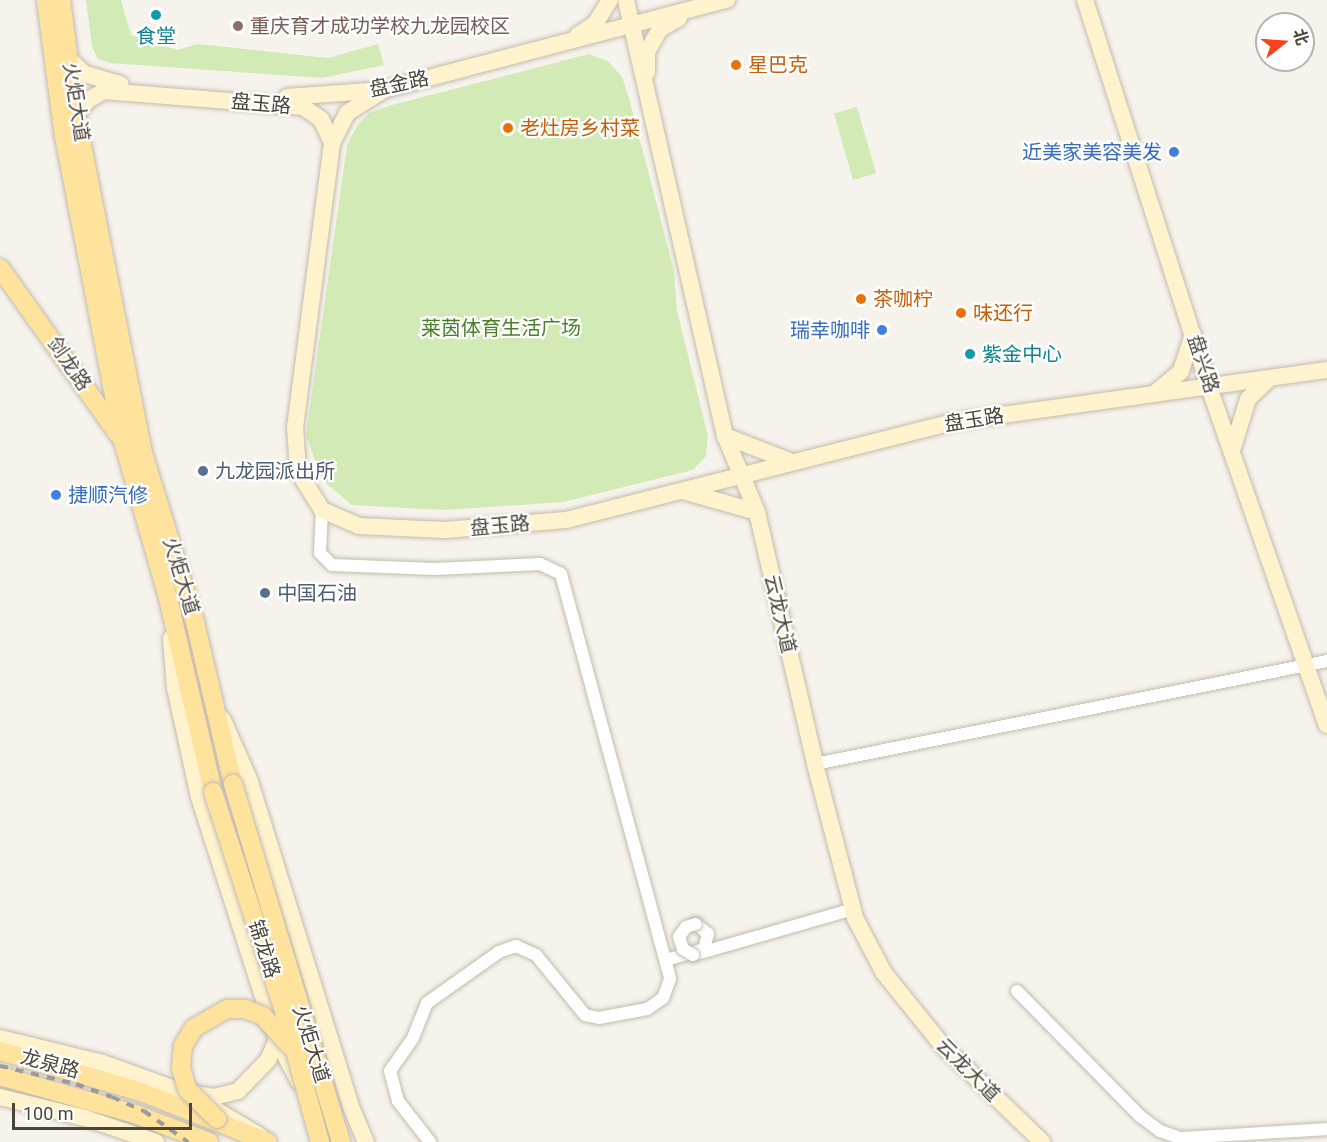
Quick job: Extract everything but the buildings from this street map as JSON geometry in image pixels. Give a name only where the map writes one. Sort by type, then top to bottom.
[{"type":"main road","name":"火炬大道","points":[[46,0],[64,136],[123,441],[168,598],[213,792]]},
{"type":"main road","name":"火炬大道","points":[[61,0],[76,115],[143,453],[195,622],[233,784],[341,1142]]},
{"type":"main road","name":"剑龙路","points":[[0,268],[123,441],[143,453]]},
{"type":"main road","name":"锦龙路","points":[[213,792],[284,1011],[285,1045],[320,1142]]},
{"type":"main road","points":[[217,1119],[187,1089],[181,1068],[183,1046],[194,1028],[227,1009],[245,1009],[263,1016],[285,1045]]},
{"type":"main road","name":"龙泉路","points":[[0,1051],[89,1075],[217,1119],[268,1142]]},
{"type":"main road","name":"龙泉路","points":[[0,1076],[135,1114],[209,1142]]},
{"type":"street","points":[[569,42],[595,24],[610,0]]},
{"type":"street","name":"云龙大道","points":[[626,0],[725,436],[757,512],[815,764],[853,909],[884,973],[943,1046],[1042,1142]]},
{"type":"street","name":"盘金路","points":[[69,59],[85,74],[106,82],[306,98],[383,90],[727,0]]},
{"type":"street","name":"盘兴路","points":[[1085,0],[1209,387],[1233,447],[1327,725]]},
{"type":"street","points":[[646,92],[647,52],[660,29],[695,9]]},
{"type":"street","points":[[383,90],[347,112],[332,143],[295,426],[298,471],[322,510],[320,553],[332,565],[436,569],[540,564],[561,574],[670,979],[663,998],[647,1009],[599,1018],[585,1015],[536,955],[516,946],[499,952],[428,1003],[413,1038],[390,1071],[398,1101],[430,1142]]},
{"type":"street","name":"盘玉路","points":[[76,115],[88,100],[104,92],[303,107],[321,119],[332,143]]},
{"type":"street","points":[[1153,394],[1181,371],[1193,334]]},
{"type":"street","name":"盘玉路","points":[[322,510],[359,526],[445,530],[566,520],[952,422],[1327,370]]},
{"type":"street","points":[[1233,447],[1248,399],[1270,378]]},
{"type":"street","points":[[725,436],[792,462]]},
{"type":"street","points":[[682,490],[757,512]]},
{"type":"street","points":[[168,598],[175,688],[199,797],[262,993],[332,1142]]},
{"type":"street","points":[[815,764],[1307,667],[1327,661]]},
{"type":"street","points":[[213,698],[249,779],[351,1107],[366,1142]]},
{"type":"street","points":[[666,960],[704,949],[708,934],[696,924],[686,927],[679,936],[683,949],[693,955],[853,909]]},
{"type":"street","points":[[262,993],[273,998],[298,993],[310,978]]},
{"type":"street","points":[[1017,991],[1140,1116],[1160,1131],[1180,1138],[1327,1129]]},
{"type":"street","points":[[0,1038],[103,1063],[183,1092],[243,1122],[268,1142]]},
{"type":"street","points":[[183,1092],[214,1098],[238,1091],[285,1045]]},
{"type":"street","points":[[0,1097],[85,1118],[156,1142]]},
{"type":"green space","points":[[86,0],[121,0],[131,35],[177,50],[198,44],[328,58],[378,44],[384,65],[322,78],[110,63],[98,59],[92,47]]},
{"type":"green space","name":"莱茵体育生活广场","points":[[589,54],[608,61],[622,77],[629,98],[674,271],[677,311],[708,436],[706,456],[693,470],[563,502],[444,510],[352,505],[322,480],[306,435],[347,145],[357,126],[369,113]]},
{"type":"green space","points":[[857,107],[876,173],[853,180],[834,114]]},
{"type":"railway","points":[[0,1066],[76,1084],[112,1097],[144,1111],[188,1142]]},
{"type":"place","name":"食堂","points":[[156,15]]},
{"type":"place","name":"重庆育才成功学校九龙园校区","points":[[238,26]]},
{"type":"place","name":"星巴克","points":[[736,65]]},
{"type":"place","name":"老灶房乡村菜","points":[[508,128]]},
{"type":"place","name":"近美家美容美发","points":[[1174,152]]},
{"type":"place","name":"茶咖柠","points":[[861,299]]},
{"type":"place","name":"味还行","points":[[961,313]]},
{"type":"place","name":"瑞幸咖啡","points":[[882,330]]},
{"type":"place","name":"紫金中心","points":[[970,354]]},
{"type":"place","name":"九龙园派出所","points":[[203,471]]},
{"type":"place","name":"捷顺汽修","points":[[56,495]]},
{"type":"place","name":"中国石油","points":[[265,593]]}]
